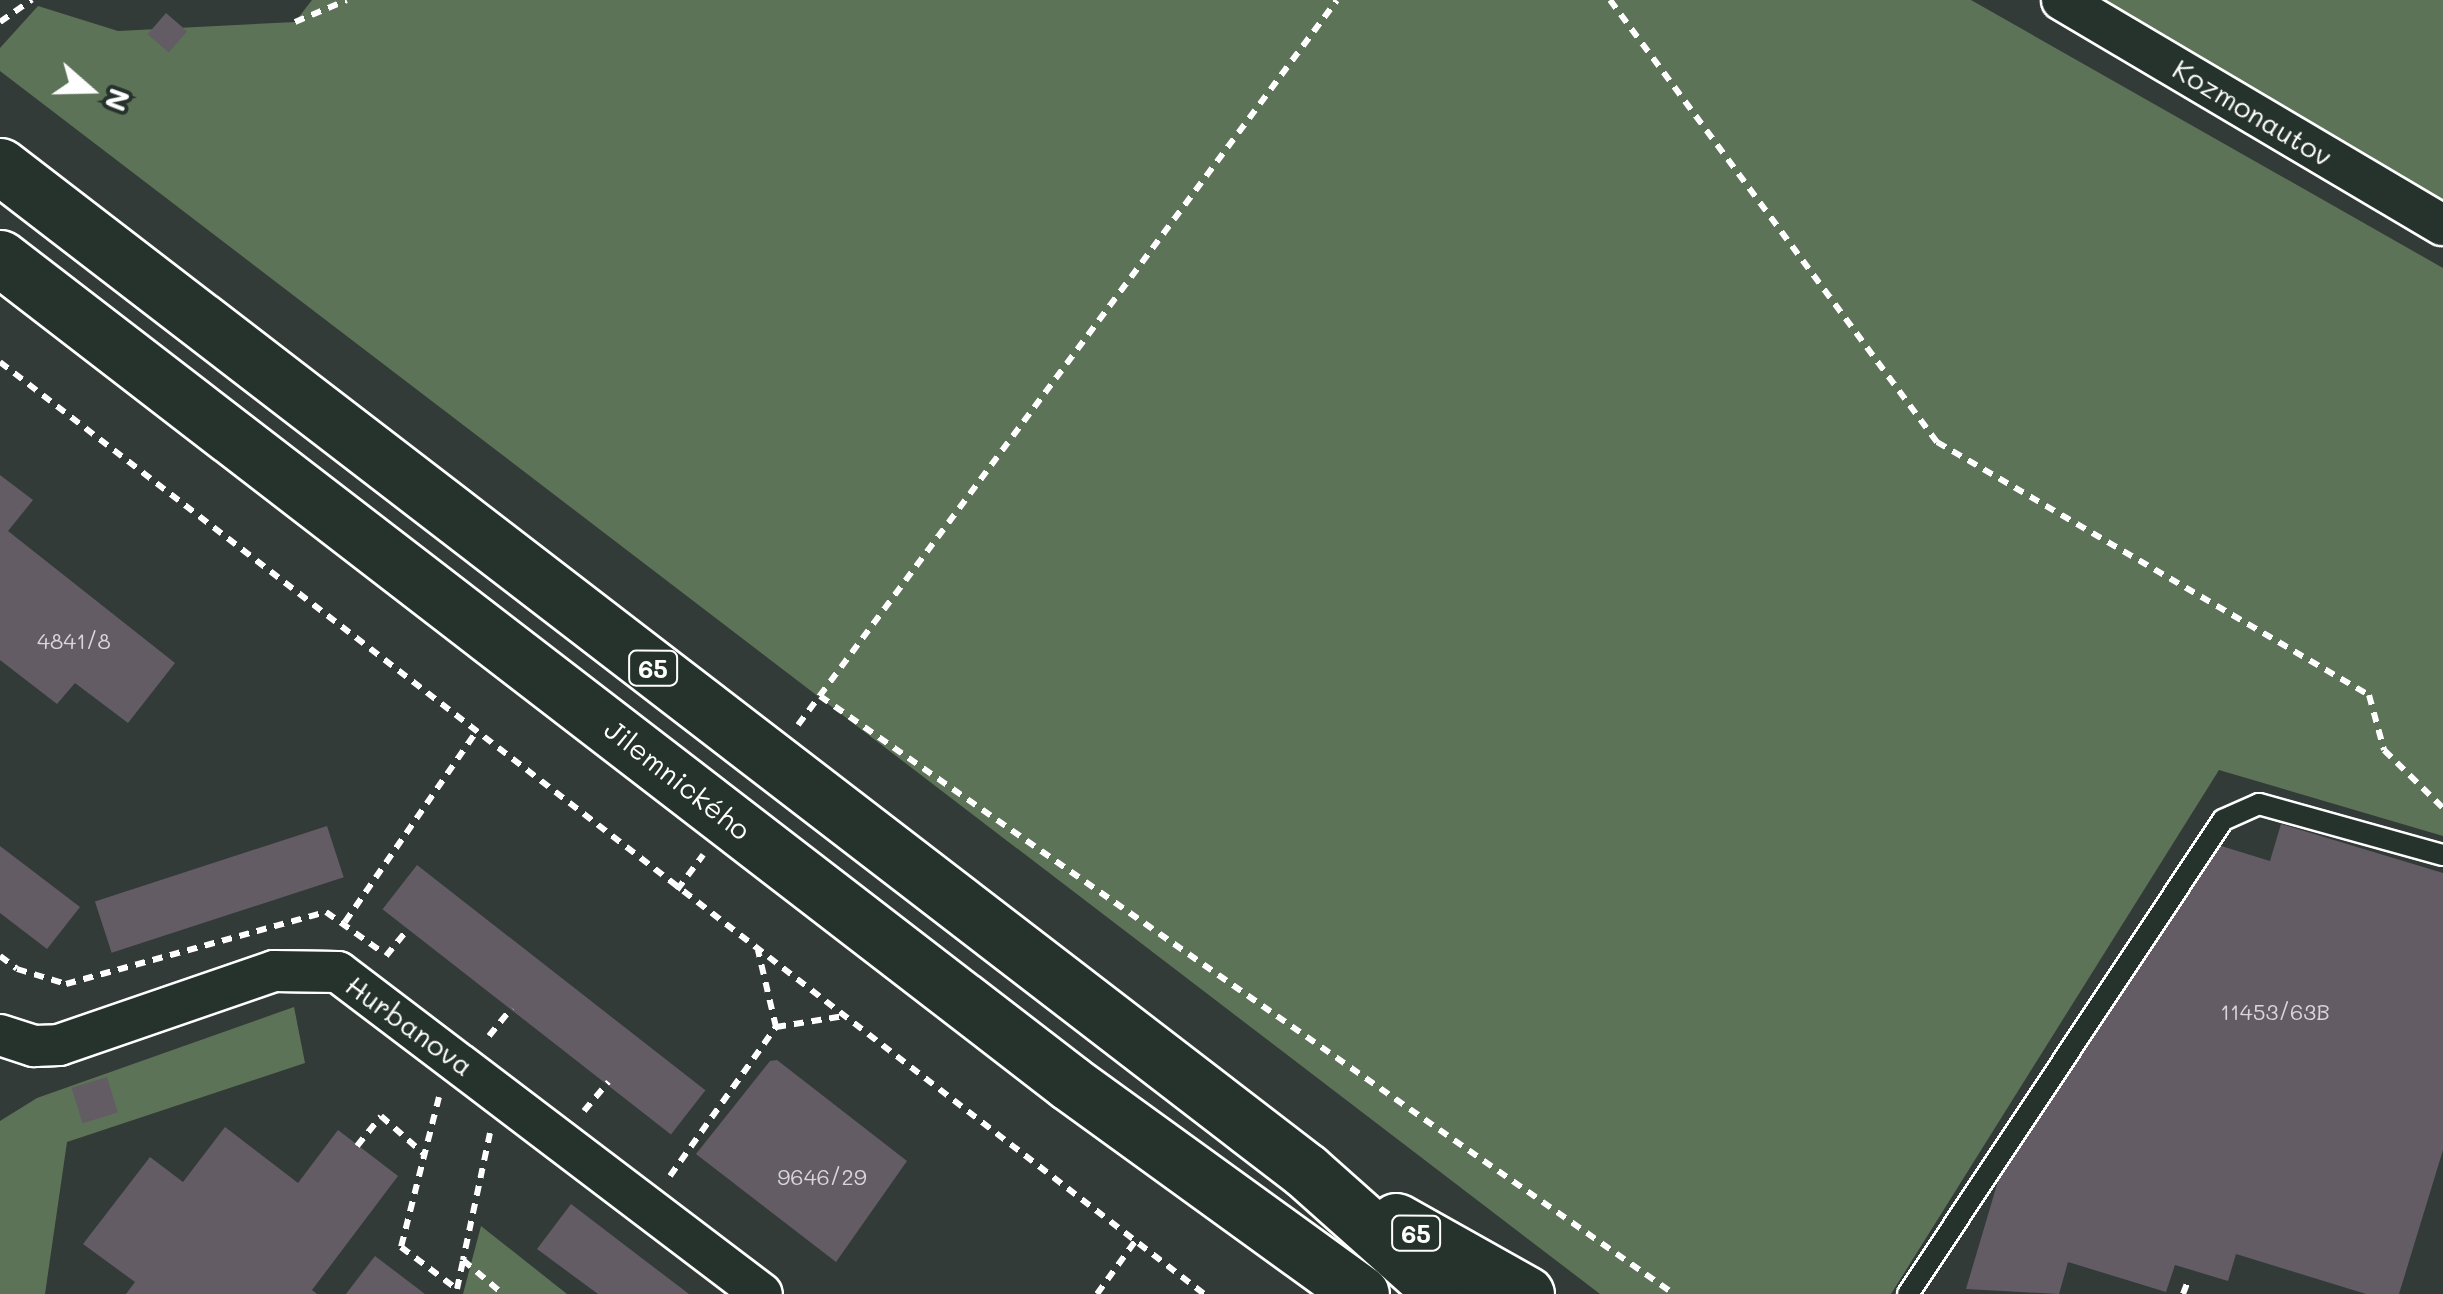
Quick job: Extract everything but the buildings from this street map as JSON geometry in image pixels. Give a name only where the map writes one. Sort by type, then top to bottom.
[{"type":"main road","name":"65","points":[[0,166],[1306,1171],[1444,1294]]},
{"type":"main road","name":"Jilemnického","points":[[0,258],[1070,1083],[1361,1294]]},
{"type":"main road","name":"65","points":[[1306,1171],[1526,1294]]},
{"type":"street","name":"Kozmonautov","points":[[2062,0],[2443,225]]},
{"type":"street","name":"Hurbanova","points":[[0,1035],[34,1046],[60,1045],[274,971],[338,972],[762,1294]]},
{"type":"lane","points":[[1908,1294],[2223,820],[2239,808],[2259,804],[2443,856]]},
{"type":"path","points":[[0,22],[32,0]]},
{"type":"path","points":[[295,22],[347,0]]},
{"type":"path","points":[[796,729],[1337,0]]},
{"type":"path","points":[[1610,0],[1937,442],[2369,695],[2384,750],[2443,808]]},
{"type":"path","points":[[0,362],[677,890],[1204,1294]]},
{"type":"path","points":[[820,696],[1674,1294]]},
{"type":"path","points":[[0,956],[17,969],[66,984],[326,912],[345,922],[477,731]]},
{"type":"path","points":[[677,890],[710,846]]},
{"type":"path","points":[[386,956],[408,929]]},
{"type":"path","points":[[758,949],[776,1027]]},
{"type":"path","points":[[489,1036],[512,1008]]},
{"type":"path","points":[[669,1177],[776,1027],[844,1016]]},
{"type":"path","points":[[584,1111],[608,1082]]},
{"type":"path","points":[[441,1088],[401,1247],[457,1289],[493,1118]]},
{"type":"path","points":[[357,1146],[382,1116],[424,1154]]},
{"type":"path","points":[[1096,1294],[1136,1240]]},
{"type":"path","points":[[463,1260],[503,1294]]},
{"type":"path","points":[[2184,1294],[2188,1282]]},
{"type":"green space","points":[[312,0],[1971,0],[2443,268],[2443,836],[2219,770],[1891,1294],[1600,1294],[0,71],[0,48],[38,6],[118,31],[295,22]]},
{"type":"green space","points":[[2082,0],[2443,0],[2443,212]]},
{"type":"green space","points":[[294,1007],[305,1063],[67,1142],[45,1294],[0,1294],[0,1121],[37,1098]]},
{"type":"green space","points":[[481,1226],[567,1294],[463,1294]]}]
